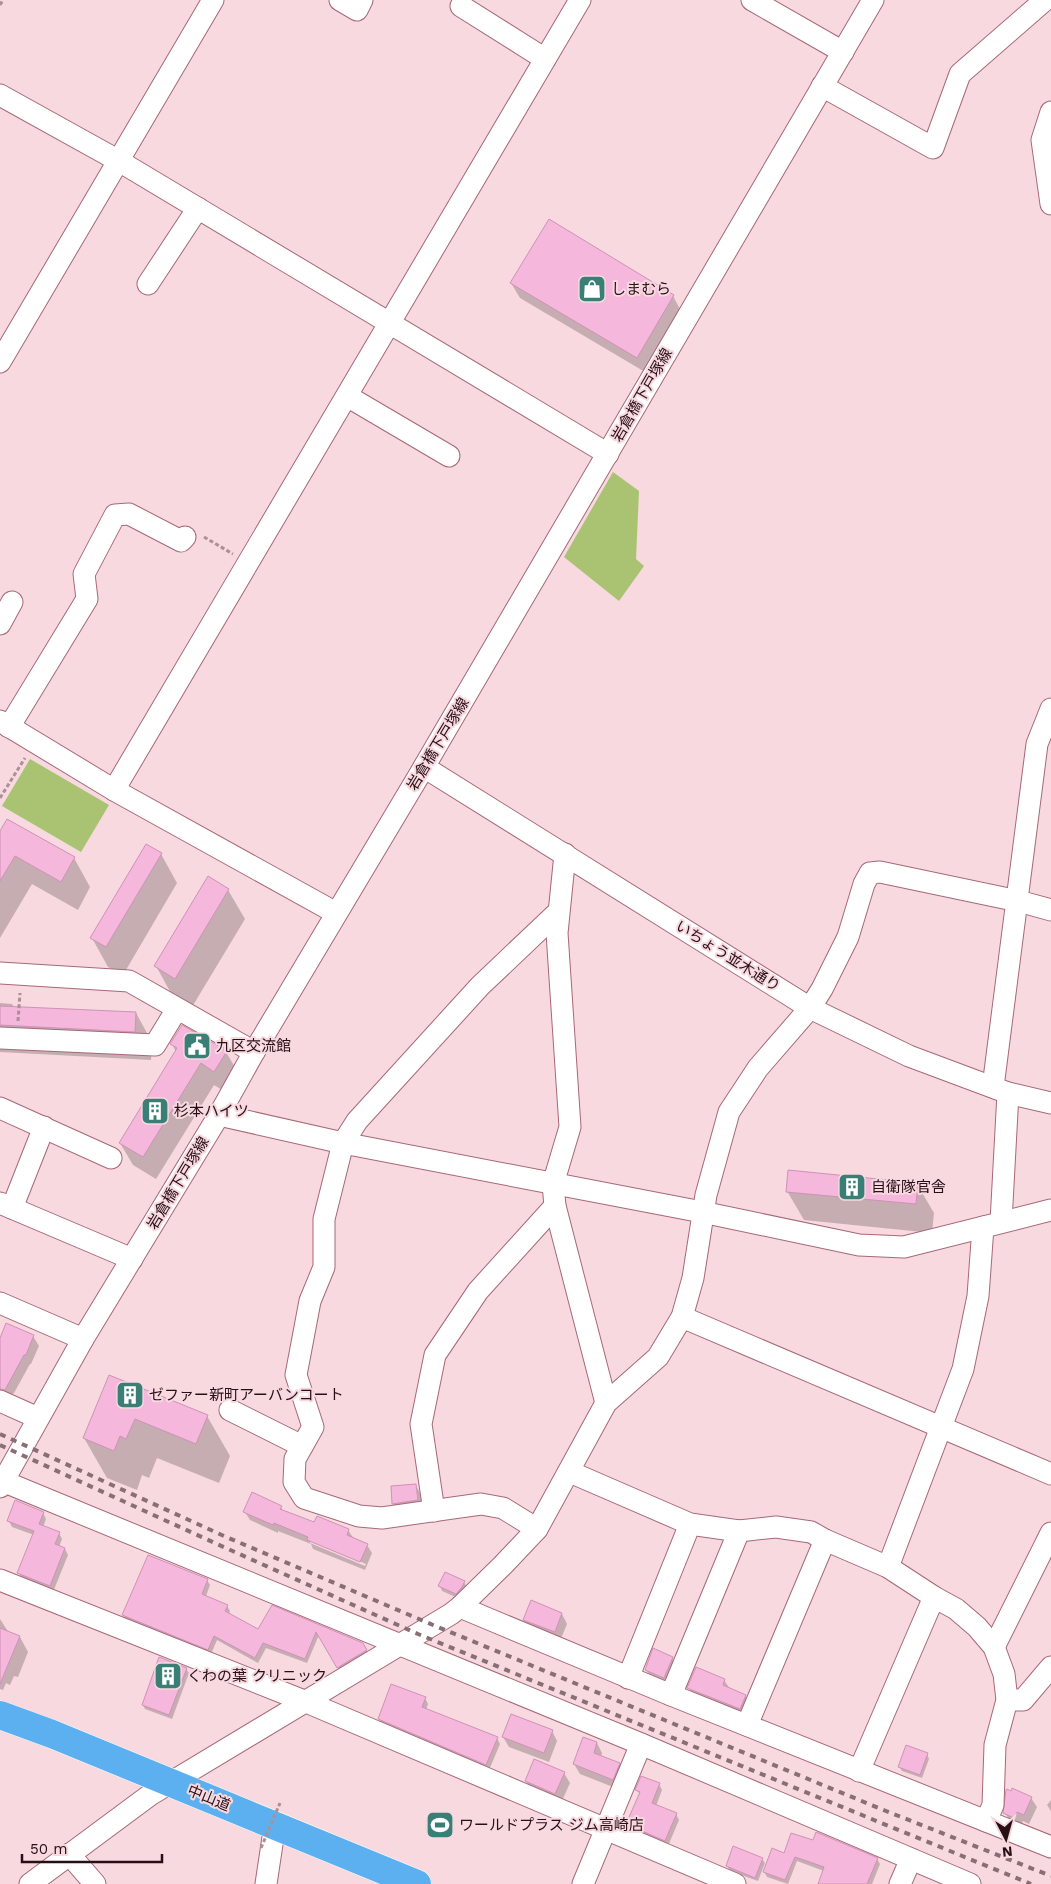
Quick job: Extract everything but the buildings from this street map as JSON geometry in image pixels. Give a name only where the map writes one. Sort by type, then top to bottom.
[{"type":"highway","name":"中山道","points":[[0,1715],[170,1782],[277,1814],[417,1884]]},
{"type":"street","points":[[0,362],[213,0]]},
{"type":"street","points":[[340,0],[357,10],[362,0]]},
{"type":"street","points":[[114,790],[580,0]]},
{"type":"street","points":[[752,0],[843,52]]},
{"type":"street","name":"岩倉橋下戸塚線","points":[[1,1482],[83,1339],[219,1115],[254,1052],[424,767],[874,0]]},
{"type":"street","points":[[822,86],[933,148],[960,74],[1045,0]]},
{"type":"street","points":[[461,6],[545,60]]},
{"type":"street","points":[[0,96],[120,161],[608,454]]},
{"type":"street","points":[[1051,112],[1042,140],[1051,204]]},
{"type":"street","points":[[148,284],[198,208]]},
{"type":"street","points":[[347,396],[449,456]]},
{"type":"street","points":[[185,538],[181,541],[129,514],[114,515],[84,574],[87,599],[4,724],[114,790],[336,914]]},
{"type":"street","points":[[0,624],[12,602]]},
{"type":"street","points":[[888,1567],[963,1370],[992,1225],[1001,1090],[1018,901],[1037,744],[1051,709]]},
{"type":"street","name":"いちょう並木通り","points":[[424,767],[810,1008],[909,1056],[1001,1090],[1051,1103]]},
{"type":"street","points":[[565,854],[557,933],[570,1127],[553,1184],[555,1206],[606,1403]]},
{"type":"street","points":[[30,1884],[170,1782],[460,1607],[537,1529],[570,1472],[606,1403],[658,1357],[682,1317],[693,1278],[702,1212],[728,1112],[758,1068],[810,1008],[822,989],[848,937],[864,884],[870,873],[880,872],[1018,901],[1051,910]]},
{"type":"street","points":[[537,1529],[503,1508],[481,1504],[382,1518],[359,1516],[304,1498],[294,1482],[295,1459],[313,1427],[296,1375],[310,1300],[324,1267],[324,1219],[343,1143],[357,1120],[480,986],[558,912]]},
{"type":"street","points":[[0,973],[129,981],[177,1010],[254,1052]]},
{"type":"street","points":[[8,1038],[155,1045],[177,1010]]},
{"type":"street","points":[[0,1108],[111,1158]]},
{"type":"street","points":[[219,1115],[343,1143],[702,1212],[860,1245],[904,1247],[1051,1210]]},
{"type":"street","points":[[44,1127],[6,1206],[132,1259]]},
{"type":"street","points":[[434,1512],[420,1424],[435,1355],[478,1291],[555,1206]]},
{"type":"street","points":[[0,1303],[83,1339]]},
{"type":"street","points":[[682,1317],[1051,1474]]},
{"type":"street","points":[[0,1401],[38,1418]]},
{"type":"street","points":[[230,1410],[302,1446]]},
{"type":"street","points":[[570,1472],[690,1524],[739,1531],[776,1527],[811,1532],[888,1567],[934,1597],[956,1608],[977,1627],[994,1647],[1004,1674],[1007,1700],[995,1745],[993,1805],[986,1821]]},
{"type":"street","points":[[1,1482],[400,1644],[970,1884]]},
{"type":"street","points":[[628,1678],[690,1524]]},
{"type":"street","points":[[671,1695],[739,1531]]},
{"type":"street","points":[[994,1647],[1051,1533]]},
{"type":"street","points":[[747,1725],[825,1540]]},
{"type":"street","points":[[0,1580],[304,1701],[735,1884]]},
{"type":"street","points":[[859,1771],[934,1597]]},
{"type":"street","points":[[460,1607],[628,1678],[1051,1847]]},
{"type":"street","points":[[1007,1700],[1023,1700],[1051,1667]]},
{"type":"street","points":[[584,1884],[641,1744]]},
{"type":"street","points":[[266,1884],[277,1814]]},
{"type":"street","points":[[69,1854],[95,1884]]},
{"type":"street","points":[[900,1884],[911,1859]]},
{"type":"path","points":[[0,5],[3,0]]},
{"type":"path","points":[[185,538],[202,536],[248,564]]},
{"type":"path","points":[[0,798],[34,742]]},
{"type":"path","points":[[8,1038],[22,975]]},
{"type":"path","points":[[261,1848],[277,1814]]},
{"type":"green space","points":[[613,472],[639,491],[636,559],[644,566],[619,601],[564,557]]},
{"type":"green space","points":[[30,759],[109,805],[81,852],[2,806]]},
{"type":"railway","points":[[0,1434],[224,1536],[433,1625],[886,1811],[1051,1876]]},
{"type":"railway","points":[[0,1445],[418,1634],[1031,1884]]},
{"type":"place","name":"しまむら","points":[[592,289]]},
{"type":"place","name":"九区交流館","points":[[197,1046]]},
{"type":"place","name":"杉本ハイツ","points":[[155,1111]]},
{"type":"place","name":"自衛隊官舎","points":[[852,1187]]},
{"type":"place","name":"ゼファー新町アーバンコート","points":[[130,1395]]},
{"type":"place","name":"くわの葉 クリニック","points":[[168,1676]]},
{"type":"place","name":"ワールドプラス ジム高崎店","points":[[440,1825]]}]
